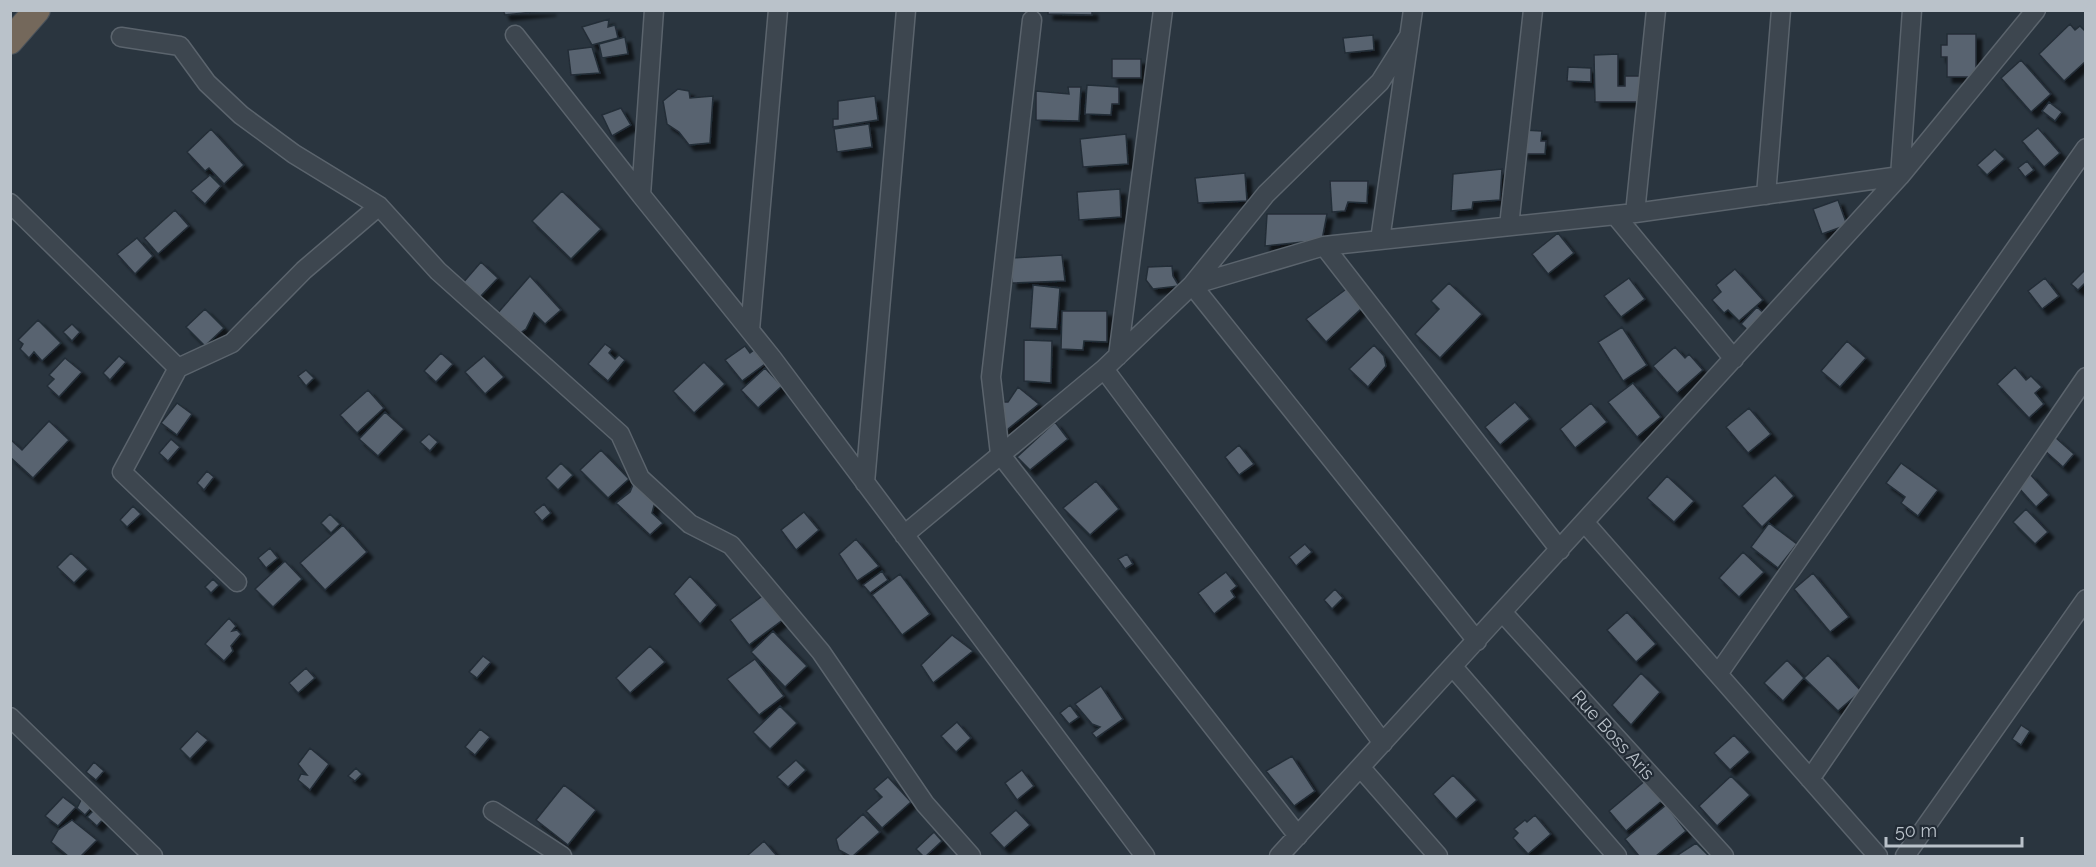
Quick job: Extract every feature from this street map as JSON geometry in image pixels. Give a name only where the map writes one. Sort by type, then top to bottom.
[{"type":"highway","points":[[10,41],[37,10]]},
{"type":"street","points":[[641,195],[654,10]]},
{"type":"street","points":[[750,330],[778,10]]},
{"type":"street","points":[[865,483],[906,10]]},
{"type":"street","points":[[1163,10],[1111,363],[1383,743]]},
{"type":"street","points":[[1380,240],[1413,10]]},
{"type":"street","points":[[1509,226],[1533,10]]},
{"type":"street","points":[[1635,213],[1656,10]]},
{"type":"street","points":[[1766,195],[1781,10]]},
{"type":"street","points":[[1900,176],[1912,10]]},
{"type":"street","points":[[1279,856],[1900,176],[2036,10]]},
{"type":"street","points":[[1032,20],[991,377],[1000,454],[1298,836]]},
{"type":"street","points":[[514,35],[750,330],[1145,856]]},
{"type":"street","points":[[904,536],[1111,363],[1192,285],[1266,194],[1380,82],[1409,36]]},
{"type":"street","points":[[121,37],[180,46],[207,83],[241,115],[294,154],[379,206],[438,271],[620,434],[640,478],[690,524],[731,545],[821,652],[925,804],[971,856]]},
{"type":"street","points":[[1718,674],[2085,148]]},
{"type":"street","points":[[1192,285],[1324,246],[1635,213],[1900,176]]},
{"type":"street","points":[[10,203],[178,368]]},
{"type":"street","points":[[237,582],[122,472],[178,368],[232,343],[304,270],[379,206]]},
{"type":"street","points":[[1615,215],[1734,359]]},
{"type":"street","points":[[1324,246],[1560,550]]},
{"type":"street","points":[[1192,285],[1477,641]]},
{"type":"street","points":[[1810,779],[2085,377]]},
{"type":"street","points":[[1585,523],[1878,856]]},
{"type":"street","points":[[1906,856],[2085,599]]},
{"type":"street","name":"Rue Boss Aris","points":[[1503,613],[1724,856]]},
{"type":"street","points":[[1453,667],[1617,856]]},
{"type":"street","points":[[10,717],[153,856]]},
{"type":"street","points":[[1361,768],[1438,856]]},
{"type":"street","points":[[493,811],[562,856]]},
{"type":"building","points":[[503,10],[551,10],[505,15]]},
{"type":"building","points":[[1048,10],[1092,10],[1092,15],[1048,14]]},
{"type":"building","points":[[609,19],[608,27],[615,25],[618,38],[592,45],[582,27]]},
{"type":"building","points":[[2070,24],[2075,30],[2080,26],[2086,32],[2086,61],[2064,81],[2039,54]]},
{"type":"building","points":[[1947,34],[1976,34],[1976,77],[1947,77],[1947,57],[1941,57],[1941,45],[1947,45]]},
{"type":"building","points":[[1373,35],[1374,50],[1345,53],[1343,38]]},
{"type":"building","points":[[625,37],[628,54],[602,58],[599,44]]},
{"type":"building","points":[[592,47],[600,73],[571,75],[568,50]]},
{"type":"building","points":[[1618,54],[1618,86],[1625,86],[1625,76],[1643,76],[1643,102],[1595,102],[1594,55]]},
{"type":"building","points":[[1112,59],[1141,59],[1141,78],[1112,78]]},
{"type":"building","points":[[2021,60],[2051,94],[2031,112],[2001,78]]},
{"type":"building","points":[[1568,67],[1591,68],[1591,82],[1567,81]]},
{"type":"building","points":[[1087,85],[1119,87],[1119,104],[1112,104],[1111,115],[1085,114]]},
{"type":"building","points":[[1068,87],[1081,87],[1079,121],[1036,120],[1036,91],[1069,94]]},
{"type":"building","points":[[678,89],[689,91],[690,98],[713,96],[710,143],[689,145],[679,132],[667,124],[663,101]]},
{"type":"building","points":[[875,96],[878,120],[833,127],[833,119],[838,119],[838,101]]},
{"type":"building","points":[[2049,102],[2062,112],[2055,121],[2042,111]]},
{"type":"building","points":[[621,108],[631,125],[612,136],[602,115]]},
{"type":"building","points":[[869,124],[872,147],[837,152],[834,129]]},
{"type":"building","points":[[2038,128],[2060,153],[2044,167],[2022,141]]},
{"type":"building","points":[[211,129],[244,165],[224,184],[209,168],[205,171],[187,152]]},
{"type":"building","points":[[1523,130],[1542,131],[1541,141],[1546,141],[1545,154],[1523,154]]},
{"type":"building","points":[[1126,134],[1128,164],[1083,167],[1080,139]]},
{"type":"building","points":[[1995,149],[2005,159],[1987,175],[1977,165]]},
{"type":"building","points":[[2027,161],[2034,170],[2025,177],[2018,168]]},
{"type":"building","points":[[1502,169],[1500,200],[1473,202],[1472,209],[1451,211],[1453,174]]},
{"type":"building","points":[[1245,173],[1247,201],[1198,203],[1195,178]]},
{"type":"building","points":[[210,175],[221,186],[205,204],[191,191]]},
{"type":"building","points":[[1330,181],[1368,181],[1367,203],[1348,202],[1345,211],[1332,212]]},
{"type":"building","points":[[1120,189],[1121,217],[1079,220],[1077,192]]},
{"type":"building","points":[[562,191],[601,229],[571,259],[532,221]]},
{"type":"building","points":[[1838,200],[1847,225],[1822,234],[1813,209]]},
{"type":"building","points":[[175,210],[189,226],[158,254],[144,238]]},
{"type":"building","points":[[1267,214],[1327,214],[1322,240],[1265,246]]},
{"type":"building","points":[[1558,233],[1574,253],[1548,274],[1532,254]]},
{"type":"building","points":[[137,238],[153,256],[135,274],[117,254]]},
{"type":"building","points":[[1062,255],[1065,281],[1012,283],[1012,258]]},
{"type":"building","points":[[481,262],[498,278],[478,299],[462,284]]},
{"type":"building","points":[[1172,266],[1173,276],[1179,286],[1153,289],[1146,280],[1148,267]]},
{"type":"building","points":[[1735,269],[1763,300],[1739,321],[1728,310],[1724,313],[1712,300],[1721,292],[1716,285]]},
{"type":"building","points":[[2085,270],[2086,282],[2078,290],[2071,284]]},
{"type":"building","points":[[530,276],[561,310],[545,324],[534,313],[526,329],[517,335],[496,315]]},
{"type":"building","points":[[1629,278],[1645,299],[1621,317],[1604,296]]},
{"type":"building","points":[[2045,278],[2059,296],[2042,309],[2028,291]]},
{"type":"building","points":[[1449,283],[1482,314],[1440,358],[1415,334],[1439,309],[1431,301]]},
{"type":"building","points":[[1033,285],[1060,288],[1057,329],[1030,328]]},
{"type":"building","points":[[1349,287],[1362,308],[1326,342],[1306,319]]},
{"type":"building","points":[[1757,307],[1768,317],[1753,335],[1741,324]]},
{"type":"building","points":[[205,309],[224,328],[205,346],[186,327]]},
{"type":"building","points":[[1062,311],[1107,311],[1107,342],[1084,341],[1083,350],[1061,349]]},
{"type":"building","points":[[38,320],[61,343],[42,361],[34,352],[29,358],[20,349],[23,344],[18,340]]},
{"type":"building","points":[[72,324],[80,332],[72,341],[63,332]]},
{"type":"building","points":[[1622,327],[1647,365],[1623,381],[1598,342]]},
{"type":"building","points":[[1024,340],[1052,341],[1051,383],[1024,381]]},
{"type":"building","points":[[1847,341],[1866,358],[1840,387],[1821,371]]},
{"type":"building","points":[[605,344],[612,349],[609,353],[615,359],[619,355],[625,360],[608,381],[588,364]]},
{"type":"building","points":[[1374,345],[1384,356],[1386,366],[1368,387],[1349,369]]},
{"type":"building","points":[[745,346],[750,353],[754,350],[765,364],[742,381],[725,360]]},
{"type":"building","points":[[1675,347],[1685,358],[1689,354],[1703,370],[1677,393],[1653,366]]},
{"type":"building","points":[[441,353],[453,364],[436,382],[424,371]]},
{"type":"building","points":[[119,356],[126,362],[110,380],[103,373]]},
{"type":"building","points":[[484,356],[504,377],[485,394],[465,372]]},
{"type":"building","points":[[65,358],[82,372],[59,397],[47,386],[54,379],[49,375]]},
{"type":"building","points":[[704,362],[725,384],[694,413],[673,391]]},
{"type":"building","points":[[2015,367],[2026,380],[2031,376],[2042,387],[2035,393],[2044,404],[2029,418],[1997,384]]},
{"type":"building","points":[[765,368],[782,386],[758,408],[741,390]]},
{"type":"building","points":[[306,370],[314,378],[306,386],[298,376]]},
{"type":"building","points":[[1633,383],[1661,417],[1637,437],[1608,402]]},
{"type":"building","points":[[1018,387],[1039,404],[1003,433],[1001,402],[1008,402]]},
{"type":"building","points":[[368,390],[384,408],[357,433],[340,415]]},
{"type":"building","points":[[1515,402],[1530,419],[1500,445],[1485,427]]},
{"type":"building","points":[[177,403],[192,414],[177,435],[161,423]]},
{"type":"building","points":[[1591,403],[1607,422],[1575,448],[1560,429]]},
{"type":"building","points":[[1749,408],[1771,434],[1748,453],[1726,427]]},
{"type":"building","points":[[385,412],[404,429],[378,456],[359,439]]},
{"type":"building","points":[[49,421],[69,440],[33,478],[10,457],[10,439],[22,450]]},
{"type":"building","points":[[1055,422],[1068,439],[1030,470],[1017,457]]},
{"type":"building","points":[[429,434],[438,442],[430,451],[420,442]]},
{"type":"building","points":[[2055,437],[2074,454],[2063,467],[2044,450]]},
{"type":"building","points":[[171,439],[180,447],[168,461],[159,453]]},
{"type":"building","points":[[1239,445],[1254,464],[1239,475],[1225,457]]},
{"type":"building","points":[[601,450],[629,479],[608,498],[580,470]]},
{"type":"building","points":[[561,463],[573,475],[558,490],[546,478]]},
{"type":"building","points":[[1901,463],[1938,490],[1918,516],[1901,503],[1905,497],[1886,483]]},
{"type":"building","points":[[207,471],[214,477],[204,490],[197,483]]},
{"type":"building","points":[[2030,474],[2049,495],[2036,507],[2017,486]]},
{"type":"building","points":[[1775,475],[1794,496],[1762,527],[1742,506]]},
{"type":"building","points":[[1667,476],[1694,501],[1674,522],[1647,498]]},
{"type":"building","points":[[1096,481],[1119,509],[1090,535],[1063,508]]},
{"type":"building","points":[[634,482],[655,502],[652,513],[663,523],[650,535],[616,503],[630,492]]},
{"type":"building","points":[[544,504],[551,513],[542,521],[534,512]]},
{"type":"building","points":[[133,506],[141,514],[127,527],[120,520]]},
{"type":"building","points":[[2026,509],[2048,532],[2035,544],[2013,522]]},
{"type":"building","points":[[804,512],[819,530],[796,550],[781,530]]},
{"type":"building","points":[[330,514],[340,524],[331,533],[321,523]]},
{"type":"building","points":[[1769,523],[1797,544],[1778,568],[1751,547]]},
{"type":"building","points":[[343,525],[367,552],[325,590],[300,563]]},
{"type":"building","points":[[856,539],[879,566],[857,581],[839,554]]},
{"type":"building","points":[[1305,544],[1312,552],[1296,566],[1289,557]]},
{"type":"building","points":[[270,548],[278,558],[266,568],[258,558]]},
{"type":"building","points":[[1743,552],[1764,572],[1739,597],[1719,578]]},
{"type":"building","points":[[71,553],[88,569],[74,583],[57,567]]},
{"type":"building","points":[[1127,554],[1133,564],[1125,569],[1118,559]]},
{"type":"building","points":[[285,561],[302,579],[273,607],[255,589]]},
{"type":"building","points":[[882,571],[888,580],[870,593],[863,585]]},
{"type":"building","points":[[1226,572],[1237,586],[1231,591],[1235,597],[1214,614],[1198,593]]},
{"type":"building","points":[[1813,573],[1849,617],[1830,632],[1794,589]]},
{"type":"building","points":[[900,574],[930,614],[902,635],[872,595]]},
{"type":"building","points":[[690,576],[717,605],[700,624],[674,594]]},
{"type":"building","points":[[213,579],[219,585],[211,593],[205,587]]},
{"type":"building","points":[[1335,589],[1343,598],[1332,609],[1324,600]]},
{"type":"building","points":[[765,594],[784,619],[749,645],[730,620]]},
{"type":"building","points":[[1627,612],[1656,644],[1636,662],[1607,630]]},
{"type":"building","points":[[229,618],[236,626],[232,631],[237,630],[241,634],[231,646],[233,651],[224,661],[205,644]]},
{"type":"building","points":[[773,631],[807,666],[785,687],[751,652]]},
{"type":"building","points":[[952,635],[973,651],[933,683],[921,665]]},
{"type":"building","points":[[650,646],[665,662],[630,693],[616,678]]},
{"type":"building","points":[[1828,655],[1861,691],[1838,711],[1804,678]]},
{"type":"building","points":[[483,656],[491,662],[477,678],[469,672]]},
{"type":"building","points":[[755,659],[784,696],[759,715],[727,679]]},
{"type":"building","points":[[1787,660],[1804,678],[1783,701],[1764,683]]},
{"type":"building","points":[[306,668],[315,678],[298,693],[289,683]]},
{"type":"building","points":[[1641,673],[1660,692],[1631,725],[1612,705]]},
{"type":"building","points":[[1101,686],[1123,719],[1096,738],[1092,733],[1100,727],[1092,724],[1075,704]]},
{"type":"building","points":[[1070,705],[1079,717],[1069,724],[1060,713]]},
{"type":"building","points":[[780,706],[797,723],[770,749],[753,732]]},
{"type":"building","points":[[957,722],[971,738],[956,752],[941,736]]},
{"type":"building","points":[[2021,725],[2030,731],[2021,745],[2012,739]]},
{"type":"building","points":[[480,729],[490,737],[475,755],[465,747]]},
{"type":"building","points":[[197,731],[208,740],[190,759],[180,749]]},
{"type":"building","points":[[1734,735],[1750,752],[1730,770],[1714,753]]},
{"type":"building","points":[[310,748],[329,764],[310,790],[298,780],[301,774],[307,775],[298,764]]},
{"type":"building","points":[[1292,756],[1315,791],[1294,806],[1266,771]]},
{"type":"building","points":[[796,760],[806,770],[788,787],[777,777]]},
{"type":"building","points":[[94,762],[104,771],[96,780],[86,772]]},
{"type":"building","points":[[356,768],[362,774],[355,781],[348,776]]},
{"type":"building","points":[[1022,770],[1034,786],[1017,800],[1005,783]]},
{"type":"building","points":[[1453,775],[1477,800],[1456,819],[1433,794]]},
{"type":"building","points":[[1731,776],[1750,795],[1717,826],[1699,806]]},
{"type":"building","points":[[888,777],[911,802],[882,828],[866,811],[882,797],[874,789]]},
{"type":"building","points":[[1646,780],[1663,800],[1626,831],[1609,811]]},
{"type":"building","points":[[564,785],[596,810],[568,845],[536,820]]},
{"type":"building","points":[[83,796],[94,805],[85,815],[77,808]]},
{"type":"building","points":[[63,797],[76,807],[58,826],[45,816]]},
{"type":"building","points":[[1666,805],[1686,831],[1656,856],[1639,856],[1625,839]]},
{"type":"building","points":[[97,807],[105,817],[97,826],[87,817]]},
{"type":"building","points":[[1016,810],[1030,825],[1004,848],[990,833]]},
{"type":"building","points":[[863,814],[880,832],[853,856],[850,856],[839,850],[836,839]]},
{"type":"building","points":[[1535,815],[1551,834],[1528,854],[1513,838],[1518,833],[1514,829]]},
{"type":"building","points":[[72,820],[97,840],[81,856],[68,856],[51,842],[58,830]]},
{"type":"building","points":[[934,832],[942,841],[926,856],[923,856],[916,849]]},
{"type":"building","points":[[764,841],[777,856],[748,855]]},
{"type":"building","points":[[1696,843],[1709,856],[1676,856]]}]
